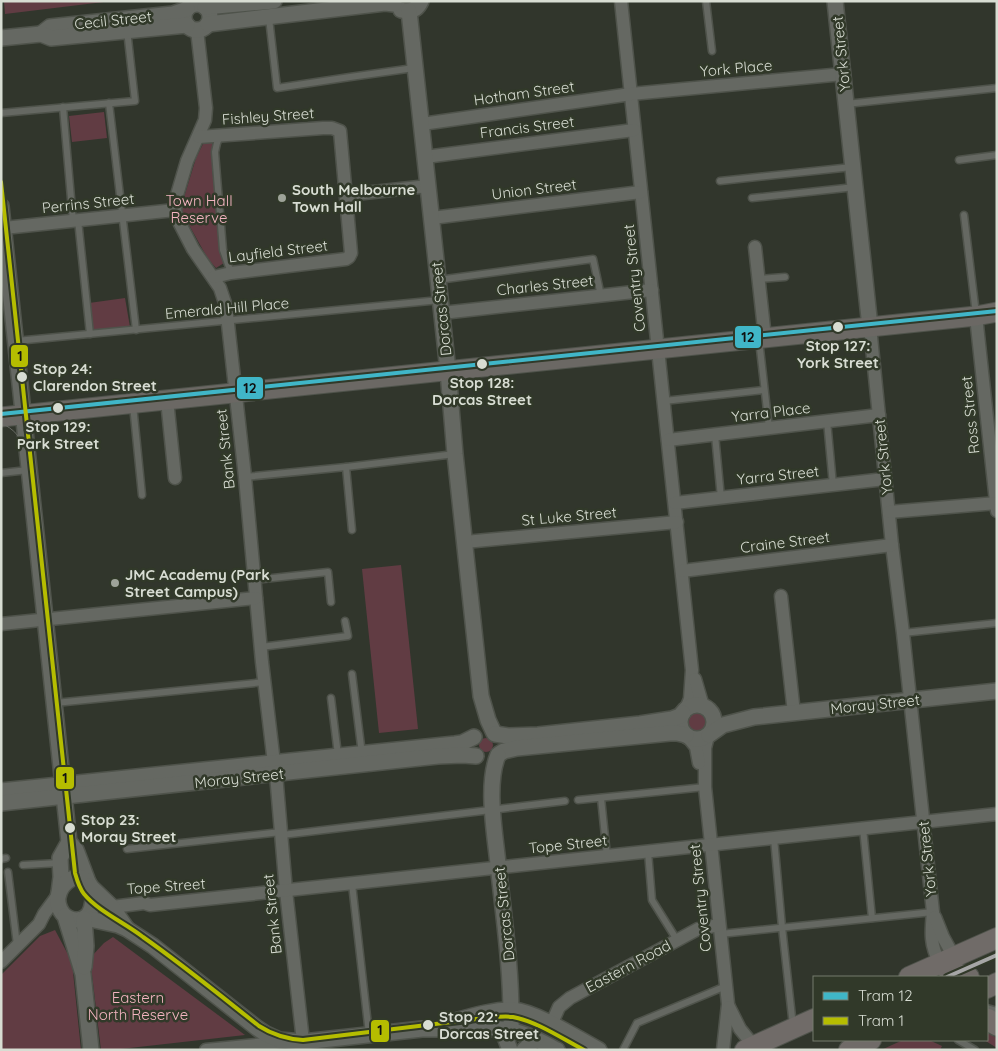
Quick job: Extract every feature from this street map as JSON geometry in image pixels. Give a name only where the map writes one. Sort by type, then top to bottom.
[{"type":"highway","points":[[911,976],[997,938]]},
{"type":"highway","points":[[947,960],[950,971],[966,976]]},
{"type":"highway","points":[[749,1048],[813,1019]]},
{"type":"highway","points":[[849,1050],[869,1041]]},
{"type":"main road","points":[[1,417],[976,316],[997,312]]},
{"type":"main road","points":[[976,316],[997,316]]},
{"type":"street","name":"Cecil Street","points":[[41,34],[50,27],[173,14],[195,5],[274,1]]},
{"type":"street","name":"Coventry Street","points":[[621,1],[692,670],[690,697],[684,712]]},
{"type":"street","name":"York Street","points":[[835,1],[892,545],[933,912],[933,945],[935,954],[947,960]]},
{"type":"street","name":"Cecil Street","points":[[1,38],[41,34],[52,38],[127,30],[197,27],[268,17],[324,6],[394,3]]},
{"type":"street","points":[[394,3],[401,10],[421,4]]},
{"type":"street","name":"Dorcas Street","points":[[421,4],[416,68],[481,696],[494,733]]},
{"type":"street","points":[[175,210],[187,161],[199,137],[206,111],[197,27],[184,18],[195,5],[208,10],[210,15],[197,27]]},
{"type":"street","name":"York Place","points":[[631,94],[843,74]]},
{"type":"street","name":"Hotham Street","points":[[422,124],[631,94]]},
{"type":"street","name":"Fishley Street","points":[[199,137],[323,128],[332,128],[340,131],[346,195]]},
{"type":"street","name":"Francis Street","points":[[425,157],[634,130]]},
{"type":"street","points":[[346,195],[428,186]]},
{"type":"street","name":"Union Street","points":[[432,218],[641,192]]},
{"type":"street","name":"Layfield Street","points":[[214,277],[231,272],[346,260],[351,253],[346,195]]},
{"type":"street","points":[[1,206],[4,228],[3,244],[16,341],[68,842],[60,858],[62,877],[58,894],[59,906],[83,974]]},
{"type":"street","name":"Perrins Street","points":[[4,228],[175,210]]},
{"type":"street","name":"Bank Street","points":[[175,210],[177,218],[193,248],[214,277],[224,296],[228,321],[260,647],[282,834],[299,1045]]},
{"type":"street","points":[[755,247],[762,338]]},
{"type":"street","name":"Charles Street","points":[[441,307],[601,296],[652,290]]},
{"type":"street","name":"Ross Street","points":[[976,316],[996,506]]},
{"type":"street","points":[[167,400],[175,478]]},
{"type":"street","name":"Yarra Place","points":[[668,440],[879,415]]},
{"type":"street","name":"Yarra Street","points":[[675,503],[885,479]]},
{"type":"street","points":[[889,512],[996,506]]},
{"type":"street","name":"St Luke Street","points":[[464,542],[677,522]]},
{"type":"street","name":"Craine Street","points":[[682,571],[892,545]]},
{"type":"street","points":[[781,596],[794,713]]},
{"type":"street","points":[[1,624],[256,598]]},
{"type":"street","name":"Coventry Street","points":[[692,670],[702,703],[708,708]]},
{"type":"street","name":"Moray Street","points":[[708,736],[721,726],[754,717],[997,691]]},
{"type":"street","name":"Dorcas Street","points":[[475,736],[481,696]]},
{"type":"street","points":[[494,733],[500,742],[501,748],[498,754],[493,759],[487,761],[476,757],[471,745],[475,736],[484,731],[494,733],[508,736],[538,735],[640,724],[672,719],[680,716],[689,707],[695,705],[708,708],[715,720],[714,727],[708,736],[699,740],[678,732],[522,747],[508,749],[498,754]]},
{"type":"street","name":"Moray Street","points":[[708,708],[722,714],[754,717]]},
{"type":"street","points":[[684,712],[680,723],[682,730],[687,736]]},
{"type":"street","name":"Moray Street","points":[[275,768],[338,756],[460,743],[475,736]]},
{"type":"street","name":"Coventry Street","points":[[687,736],[697,749],[705,787]]},
{"type":"street","name":"Coventry Street","points":[[708,736],[704,748],[705,787],[728,1004],[723,1050]]},
{"type":"street","name":"Dorcas Street","points":[[492,804],[495,763],[498,754]]},
{"type":"street","name":"Moray Street","points":[[1,791],[63,790],[275,768],[438,756],[466,755],[476,757]]},
{"type":"street","name":"Dorcas Street","points":[[476,757],[482,765],[492,804],[509,962],[511,1010],[505,1029],[505,1037],[510,1050]]},
{"type":"street","name":"Moray Street","points":[[1,803],[63,790]]},
{"type":"street","name":"Tope Street","points":[[112,907],[286,891],[997,814]]},
{"type":"street","points":[[68,842],[76,850],[93,892],[89,912],[84,918],[86,946],[83,974],[91,1050]]},
{"type":"street","points":[[1,962],[39,924],[63,885],[72,878],[81,877],[89,884],[112,907],[127,929]]},
{"type":"street","points":[[39,924],[64,916],[73,920],[84,918],[118,925],[127,929],[152,946],[257,1028],[279,1040],[299,1045]]},
{"type":"street","name":"Eastern Road","points":[[551,1024],[559,1007],[570,998],[698,929],[720,930]]},
{"type":"street","name":"Coventry Street","points":[[728,1004],[749,1048]]},
{"type":"street","points":[[422,1029],[511,1010],[551,1024],[598,1050]]},
{"type":"street","points":[[206,1050],[299,1045],[422,1029],[505,1029],[524,1033],[558,1050]]},
{"type":"street","points":[[524,1050],[536,1039]]},
{"type":"lane","points":[[706,1],[712,51]]},
{"type":"lane","points":[[268,17],[276,88],[416,68]]},
{"type":"lane","points":[[1,113],[135,101],[127,30]]},
{"type":"lane","points":[[846,104],[997,88]]},
{"type":"lane","points":[[109,103],[136,330]]},
{"type":"lane","points":[[63,107],[90,334]]},
{"type":"lane","points":[[220,136],[215,152],[217,177],[223,250],[231,272]]},
{"type":"lane","points":[[959,160],[997,155]]},
{"type":"lane","points":[[720,181],[853,167]]},
{"type":"lane","points":[[752,198],[855,187]]},
{"type":"lane","points":[[964,214],[976,316]]},
{"type":"lane","points":[[438,280],[592,258],[601,296]]},
{"type":"lane","points":[[758,279],[785,277]]},
{"type":"lane","name":"Emerald Hill Place","points":[[16,341],[228,321],[441,307]]},
{"type":"lane","points":[[762,338],[764,390],[769,428]]},
{"type":"lane","points":[[664,401],[764,390]]},
{"type":"lane","points":[[133,403],[142,495]]},
{"type":"lane","points":[[827,421],[833,485]]},
{"type":"lane","points":[[715,434],[722,498]]},
{"type":"lane","points":[[244,477],[455,454]]},
{"type":"lane","points":[[346,467],[352,530]]},
{"type":"lane","points":[[1,473],[30,470]]},
{"type":"lane","points":[[254,580],[328,572],[331,602]]},
{"type":"lane","points":[[260,647],[348,636],[345,620]]},
{"type":"lane","points":[[903,633],[997,623]]},
{"type":"lane","points":[[352,674],[362,754]]},
{"type":"lane","points":[[54,704],[265,682]]},
{"type":"lane","points":[[332,698],[338,756]]},
{"type":"lane","points":[[578,800],[705,787]]},
{"type":"lane","points":[[601,798],[607,856]]},
{"type":"lane","points":[[127,849],[282,834],[492,804],[565,801]]},
{"type":"lane","points":[[863,828],[872,918]]},
{"type":"lane","points":[[774,838],[793,1028]]},
{"type":"lane","points":[[648,852],[652,900],[677,940]]},
{"type":"lane","points":[[23,865],[60,862]]},
{"type":"lane","points":[[8,872],[17,947]]},
{"type":"lane","points":[[352,884],[369,1035]]},
{"type":"lane","points":[[720,930],[782,927],[933,912]]},
{"type":"lane","points":[[623,1050],[637,1023],[726,986]]},
{"type":"lane","points":[[960,1041],[975,1050]]},
{"type":"green space","points":[[4,1],[112,1],[5,14]]},
{"type":"green space","points":[[104,112],[107,138],[72,142],[69,116]]},
{"type":"green space","name":"Town Hall Reserve","points":[[212,140],[212,167],[220,249],[224,263],[216,268],[208,259],[184,219],[181,207],[196,158],[204,142]]},
{"type":"green space","points":[[125,298],[130,327],[93,332],[89,303]]},
{"type":"green space","points":[[401,565],[418,729],[379,733],[362,569]]},
{"type":"green space","points":[[694,712],[702,712],[708,718],[708,726],[702,732],[694,732],[688,726],[688,718]]},
{"type":"green space","points":[[486,738],[491,740],[493,745],[491,750],[486,752],[481,750],[479,745],[481,740]]},
{"type":"green space","points":[[55,930],[72,962],[81,1050],[1,1050],[1,975],[40,936]]},
{"type":"green space","name":"Eastern North Reserve","points":[[113,937],[245,1035],[101,1050],[90,958],[104,943]]},
{"type":"green space","points":[[988,1033],[997,1038],[997,1048],[986,1041],[988,1041]]},
{"type":"green space","points":[[901,1041],[931,1041],[942,1046],[940,1050],[881,1050]]},
{"type":"tram line","name":"1","points":[[1,182],[75,873],[82,892],[112,917],[173,958],[259,1026],[280,1036],[303,1040],[493,1017],[513,1017],[540,1026],[584,1050]]},
{"type":"tram line","name":"12","points":[[1,414],[997,311]]},
{"type":"tram line","points":[[1,416],[18,424],[25,433],[30,450]]},
{"type":"tram line","points":[[1,423],[16,434],[25,450]]},
{"type":"transit line","points":[[949,976],[997,955]]},
{"type":"place","name":"South Melbourne Town Hall","points":[[282,198]]},
{"type":"place","name":"Stop 127: York Street","points":[[838,327]]},
{"type":"place","name":"Stop 128: Dorcas Street","points":[[482,364]]},
{"type":"place","name":"Stop 24: Clarendon Street","points":[[22,377]]},
{"type":"place","name":"Stop 129: Park Street","points":[[58,408]]},
{"type":"place","name":"JMC Academy (Park Street Campus)","points":[[115,583]]},
{"type":"place","name":"Stop 23: Moray Street","points":[[70,828]]},
{"type":"place","name":"Stop 22: Dorcas Street","points":[[428,1025]]}]
